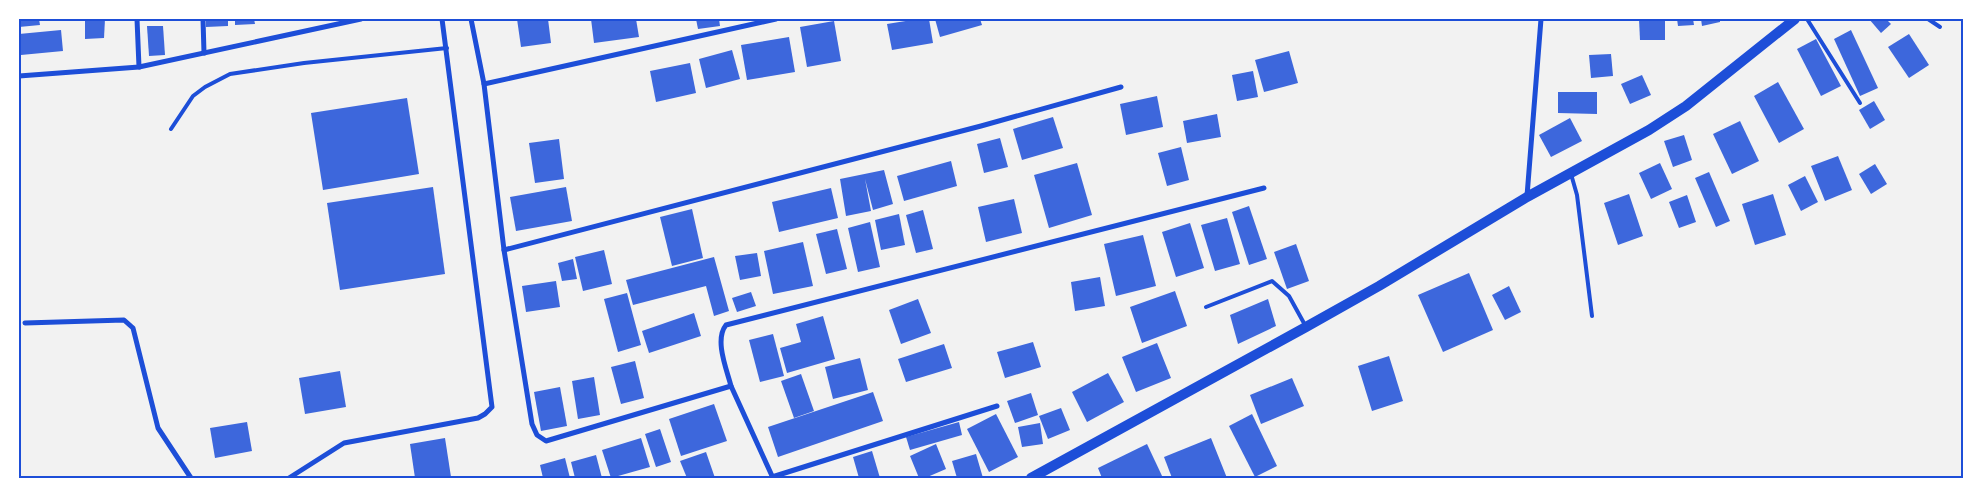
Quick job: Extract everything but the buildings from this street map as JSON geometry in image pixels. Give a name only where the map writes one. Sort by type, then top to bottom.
[{"type":"main road","points":[[1031,478],[1379,286],[1441,247],[1570,172],[1648,130],[1686,106],[1795,19]]},
{"type":"street","points":[[136,19],[139,67]]},
{"type":"street","points":[[203,19],[204,53]]},
{"type":"street","points":[[19,76],[139,67],[361,19]]},
{"type":"street","points":[[289,478],[344,443],[478,418],[486,414],[492,407],[442,19]]},
{"type":"street","points":[[471,19],[484,84],[504,250],[532,424],[537,434],[546,441],[731,386]]},
{"type":"street","points":[[484,84],[776,19]]},
{"type":"street","points":[[1527,197],[1540,19]]},
{"type":"street","points":[[504,250],[981,126],[1121,87]]},
{"type":"street","points":[[997,406],[772,477],[731,386],[721,347],[722,330],[726,325],[1264,188]]},
{"type":"street","points":[[25,322],[124,320],[128,322],[132,328],[158,428],[191,478]]},
{"type":"lane","points":[[1807,19],[1860,103]]},
{"type":"lane","points":[[1928,19],[1940,27]]},
{"type":"lane","points":[[170,129],[193,96],[230,74],[304,62],[447,48]]},
{"type":"lane","points":[[1570,172],[1577,195],[1592,316]]},
{"type":"lane","points":[[1206,307],[1272,281],[1289,296],[1306,327]]}]
